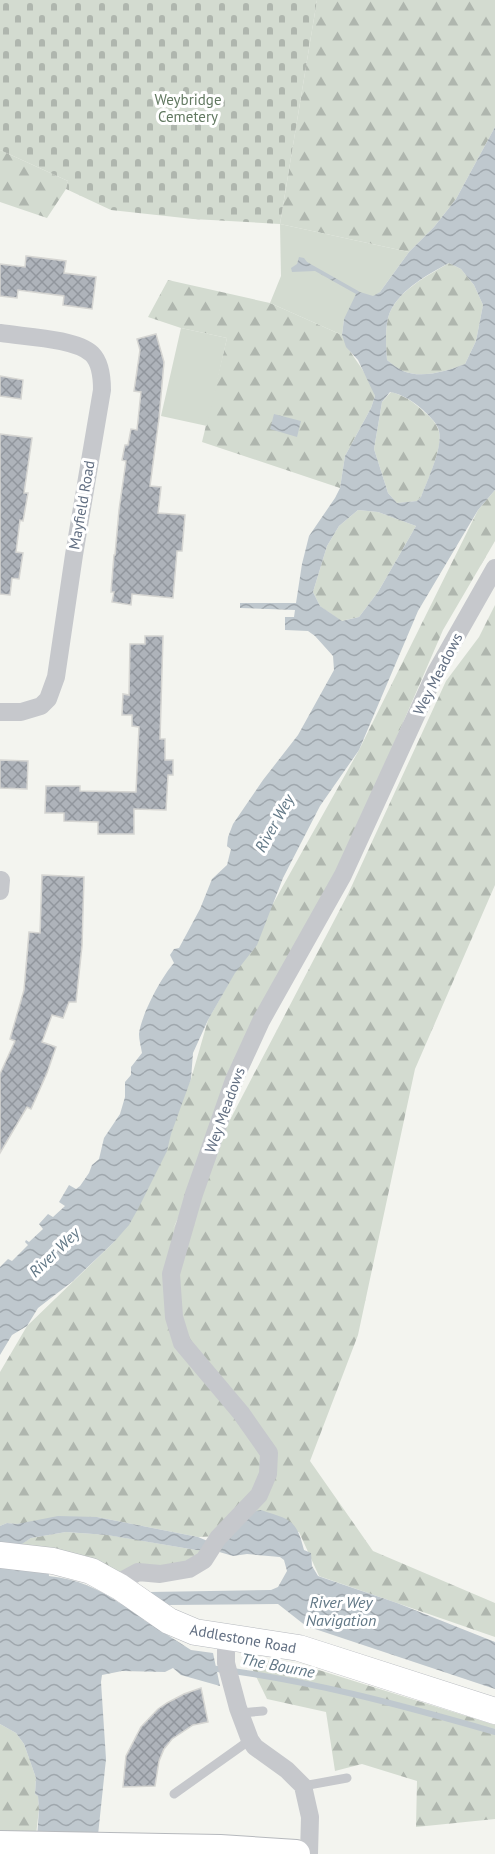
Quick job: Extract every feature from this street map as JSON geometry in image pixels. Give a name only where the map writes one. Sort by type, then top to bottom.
[{"type":"main road","points":[[0,1845],[220,1849],[296,1854]]},
{"type":"street","name":"Mayfield Road","points":[[0,333],[72,343],[93,355],[102,378],[102,390],[56,677],[48,699],[41,706],[21,712],[0,712]]},
{"type":"street","name":"Wey Meadows","points":[[118,1585],[138,1572],[160,1574],[189,1569],[204,1560],[218,1538],[259,1495],[268,1474],[269,1453],[242,1413],[182,1343],[174,1317],[171,1274],[194,1194],[227,1101],[261,1021],[343,875],[436,672],[495,568]]},
{"type":"street","points":[[0,891],[1,880]]},
{"type":"street","name":"Addlestone Road","points":[[0,1555],[49,1560],[91,1571],[118,1585],[169,1621],[195,1632],[226,1651],[299,1648],[495,1711]]},
{"type":"street","points":[[226,1651],[231,1682],[250,1740],[255,1748],[287,1770],[303,1786],[310,1817],[309,1854]]},
{"type":"lane","points":[[240,1713],[262,1711]]},
{"type":"lane","points":[[174,1794],[250,1740]]},
{"type":"lane","points":[[303,1786],[347,1778]]},
{"type":"green space","name":"Weybridge Cemetery","points":[[0,0],[317,0],[280,224],[193,219],[111,210],[66,189],[68,181],[0,150]]},
{"type":"green space","points":[[317,0],[495,0],[495,127],[456,199],[434,227],[409,252],[280,224]]},
{"type":"green space","points":[[0,150],[68,181],[66,189],[47,218],[0,202]]},
{"type":"green space","points":[[280,224],[409,252],[380,292],[344,319],[342,335],[270,303],[281,276]]},
{"type":"green space","points":[[449,263],[461,269],[474,285],[483,305],[476,341],[465,364],[426,374],[401,370],[387,360],[386,329],[392,309],[397,300],[413,286]]},
{"type":"green space","points":[[168,280],[270,303],[342,335],[368,379],[375,396],[345,456],[340,488],[202,442],[227,338],[181,328],[148,317]]},
{"type":"green space","points":[[181,328],[227,338],[207,426],[161,416]]},
{"type":"green space","points":[[391,392],[404,397],[432,419],[440,436],[431,472],[421,497],[417,501],[397,503],[388,493],[374,449],[382,402]]},
{"type":"green space","points":[[495,490],[495,541],[443,630],[345,857],[173,1229],[348,894],[446,681],[479,637],[495,605],[495,885],[415,1069],[358,1335],[310,1461],[373,1551],[495,1603],[495,1637],[319,1576],[299,1532],[198,1537],[97,1517],[7,1523],[0,1526],[0,1372],[27,1326],[114,1242],[191,1079],[208,1020],[359,750],[478,510]]},
{"type":"green space","points":[[358,510],[378,512],[416,526],[378,592],[359,617],[341,621],[320,606],[313,592],[327,546],[339,526]]},
{"type":"green space","points":[[66,1532],[108,1535],[205,1550],[208,1554],[116,1584],[18,1546],[31,1538]]},
{"type":"green space","points":[[247,1658],[309,1667],[495,1725],[495,1819],[416,1827],[417,1781],[362,1764],[335,1771],[326,1712],[267,1699]]},
{"type":"green space","points":[[0,1724],[16,1733],[24,1744],[36,1778],[35,1794],[38,1796],[39,1809],[36,1835],[0,1834]]},
{"type":"water","name":"River Wey","points":[[495,127],[495,490],[478,510],[418,611],[359,750],[320,806],[283,878],[257,945],[235,973],[208,1020],[193,1053],[191,1079],[167,1151],[129,1225],[73,1281],[38,1308],[27,1326],[12,1335],[0,1355],[0,1267],[8,1259],[12,1261],[28,1245],[26,1240],[29,1242],[43,1229],[39,1224],[48,1214],[53,1217],[65,1206],[59,1202],[69,1185],[76,1189],[80,1186],[92,1165],[99,1159],[104,1138],[120,1114],[125,1097],[125,1082],[131,1075],[131,1067],[142,1053],[139,1034],[144,1017],[158,986],[174,963],[170,955],[174,949],[179,948],[200,909],[212,879],[227,865],[231,849],[227,846],[228,837],[233,824],[298,735],[334,670],[333,656],[315,636],[308,631],[285,630],[285,617],[294,617],[295,610],[240,608],[240,603],[296,603],[309,536],[340,488],[345,456],[375,396],[358,360],[346,347],[342,335],[344,319],[356,294],[315,271],[292,272],[291,268],[297,264],[299,257],[304,258],[307,262],[360,292],[373,296],[380,292],[409,252],[434,227],[456,199]],"holes":[[[449,263],[461,269],[474,285],[483,305],[476,341],[465,364],[426,374],[403,371],[387,360],[388,318],[397,300],[405,292]],[[390,392],[403,396],[423,410],[438,428],[440,435],[437,453],[421,497],[417,501],[397,503],[388,493],[374,449],[382,402]],[[358,510],[378,512],[416,526],[378,592],[359,617],[342,621],[320,606],[313,592],[327,546],[339,526]]]},
{"type":"water","points":[[274,414],[301,421],[297,437],[270,429]]},
{"type":"water","name":"River Wey Navigation","points":[[261,1510],[291,1522],[298,1532],[304,1550],[311,1553],[312,1566],[318,1576],[397,1603],[495,1642],[495,1689],[306,1626],[278,1604],[167,1605],[144,1620],[191,1650],[213,1653],[220,1686],[181,1675],[173,1668],[165,1672],[122,1671],[102,1675],[106,1759],[96,1854],[36,1854],[39,1809],[38,1796],[35,1794],[36,1778],[24,1744],[16,1733],[0,1724],[0,1526],[58,1516],[97,1517],[198,1537],[210,1542],[251,1512]],"holes":[[[66,1532],[107,1535],[196,1550],[216,1551],[233,1556],[247,1554],[280,1557],[284,1560],[287,1571],[278,1587],[271,1590],[149,1592],[121,1604],[87,1585],[49,1576],[46,1548],[19,1546],[31,1538]]]},
{"type":"building","points":[[26,256],[66,261],[64,273],[96,277],[92,309],[63,305],[64,296],[18,290],[17,298],[0,296],[0,264],[25,267]]},
{"type":"building","points":[[156,334],[164,362],[150,486],[161,487],[158,513],[185,515],[182,551],[177,551],[173,598],[132,594],[131,605],[112,602],[114,592],[111,592],[126,461],[122,460],[131,429],[137,430],[141,392],[134,391],[140,350],[137,339]]},
{"type":"building","points":[[0,376],[23,380],[21,399],[0,396]]},
{"type":"building","points":[[0,434],[32,438],[24,493],[28,493],[23,521],[20,520],[16,552],[23,553],[19,579],[12,578],[10,595],[0,594]]},
{"type":"building","points":[[145,636],[163,636],[160,739],[165,739],[165,760],[173,760],[173,775],[168,775],[166,810],[134,809],[134,834],[98,834],[98,822],[64,821],[64,813],[45,813],[46,786],[80,786],[80,791],[136,792],[139,727],[132,726],[132,715],[122,715],[123,694],[129,695],[130,644],[145,644]]},
{"type":"building","points":[[0,760],[28,761],[27,789],[0,788]]},
{"type":"building","points":[[42,875],[84,877],[82,946],[76,1002],[69,1002],[63,1018],[52,1015],[42,1042],[56,1047],[47,1073],[31,1109],[27,1107],[0,1153],[0,1074],[15,1041],[10,1039],[24,990],[29,932],[40,933]]},
{"type":"building","points":[[201,1688],[208,1722],[193,1725],[172,1739],[164,1749],[159,1761],[155,1786],[123,1787],[126,1756],[141,1727],[167,1703]]},
{"type":"waterway","name":"The Bourne","points":[[209,1668],[317,1686],[495,1732]]}]
